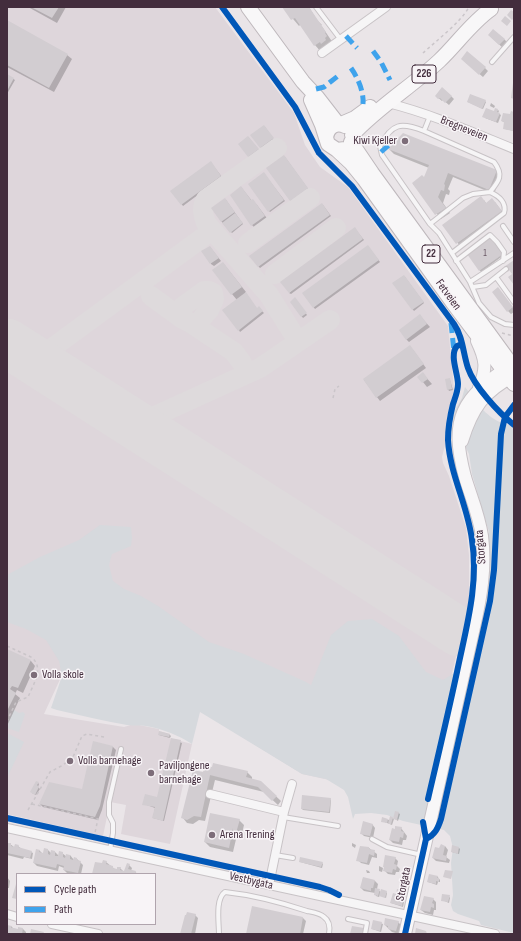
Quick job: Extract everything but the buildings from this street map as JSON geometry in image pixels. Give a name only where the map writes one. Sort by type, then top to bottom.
[{"type":"highway","name":"22","points":[[248,7],[303,82],[340,124],[347,127],[352,138]]},
{"type":"highway","name":"226","points":[[352,138],[367,120],[402,93],[439,61],[477,20],[482,9]]},
{"type":"highway","name":"226","points":[[340,124],[365,111],[429,60],[482,9]]},
{"type":"highway","name":"22","points":[[303,82],[319,117],[330,147],[336,150]]},
{"type":"highway","points":[[326,138],[329,128],[340,124]]},
{"type":"highway","points":[[336,150],[347,148],[352,138]]},
{"type":"highway","name":"Fetveien","points":[[352,138],[372,173],[512,372]]},
{"type":"highway","name":"Fetveien","points":[[336,150],[351,163],[364,179],[471,327],[512,372]]},
{"type":"main road","points":[[471,327],[485,360],[484,375],[478,390]]},
{"type":"main road","name":"Storgata","points":[[405,934],[474,627],[483,579],[481,530],[465,477],[458,435],[459,424],[469,402],[478,390],[512,372]]},
{"type":"main road","name":"Storgata","points":[[460,450],[469,420],[476,406],[490,391],[512,372]]},
{"type":"street","points":[[322,53],[386,7]]},
{"type":"street","points":[[402,93],[406,102],[414,110]]},
{"type":"street","name":"Bregneveien","points":[[388,103],[414,110],[514,149]]},
{"type":"street","points":[[269,885],[283,815],[292,784]]},
{"type":"street","points":[[210,794],[283,815]]},
{"type":"street","name":"Vestbygata","points":[[7,828],[495,934]]},
{"type":"street","points":[[57,925],[98,934]]},
{"type":"lane","points":[[316,7],[341,40]]},
{"type":"lane","points":[[492,62],[514,37]]},
{"type":"lane","points":[[424,131],[430,116]]},
{"type":"lane","points":[[490,192],[499,181],[500,174],[494,162],[414,127],[402,125],[395,127],[384,137],[380,146],[382,155],[430,224],[439,233],[473,287],[479,303],[491,317],[505,324],[514,325]]},
{"type":"lane","points":[[430,224],[464,198],[473,194],[490,192],[496,195],[504,203],[506,208],[504,213],[452,253]]},
{"type":"lane","points":[[503,226],[514,242]]},
{"type":"lane","points":[[456,261],[490,235],[504,252],[503,261]]},
{"type":"lane","points":[[470,282],[514,253]]},
{"type":"lane","points":[[473,287],[486,285],[506,269]]},
{"type":"lane","points":[[496,277],[514,302]]},
{"type":"lane","points":[[110,850],[113,823],[109,815],[108,802],[121,749]]},
{"type":"lane","points":[[283,815],[338,826]]},
{"type":"lane","name":"Storgata","points":[[372,840],[387,847],[422,856]]},
{"type":"lane","points":[[275,855],[293,858]]},
{"type":"lane","points":[[219,934],[218,913],[221,897],[225,892],[242,894],[277,902],[320,915],[327,920],[329,934]]},
{"type":"lane","points":[[348,919],[367,923],[365,934]]},
{"type":"path","points":[[469,7],[482,9]]},
{"type":"path","points":[[424,53],[482,9]]},
{"type":"path","points":[[333,398],[335,389],[339,386]]},
{"type":"path","points":[[7,646],[34,659],[38,667],[38,672],[28,697],[16,702],[7,721]]},
{"type":"path","points":[[27,812],[50,772],[63,765],[72,757],[82,736],[86,734],[104,737]]},
{"type":"path","points":[[32,804],[73,817],[98,819],[91,836],[112,841]]},
{"type":"shaded area","points":[[7,7],[215,7],[294,113],[305,145],[320,167],[348,187],[448,326],[454,390],[447,416],[445,445],[442,457],[466,528],[469,555],[469,603],[453,669],[425,801],[302,774],[80,636],[44,714],[124,727],[134,724],[159,729],[159,731],[170,734],[169,738],[192,744],[170,844],[121,834],[126,805],[110,802],[103,836],[7,814]]},
{"type":"shaded area","points":[[465,387],[480,407],[491,417],[497,421],[514,426],[514,933],[481,925],[479,921],[453,911],[451,905],[453,895],[451,863],[453,848],[450,836],[444,830],[403,821],[387,815],[371,813],[355,814],[353,819],[348,797],[344,790],[326,779],[302,774],[200,712],[192,744],[176,735],[158,729],[118,723],[51,708],[62,676],[59,661],[46,640],[26,629],[7,622],[7,575],[40,557],[79,540],[100,525],[131,527],[131,546],[112,554],[109,565],[113,581],[124,589],[141,596],[158,606],[209,642],[244,654],[311,685],[331,635],[348,621],[372,619],[399,636],[426,672],[443,680],[459,670],[489,570],[473,569],[489,532],[472,474],[469,454],[451,417],[462,398]]},
{"type":"shaded area","points":[[14,710],[25,714],[19,732],[7,728]]},
{"type":"shaded area","points":[[7,733],[24,742],[7,778]]},
{"type":"taxiway","points":[[277,148],[206,199],[203,205],[203,211],[206,223],[269,295],[292,332]]},
{"type":"taxiway","points":[[248,243],[310,198]]},
{"type":"taxiway","points":[[275,274],[336,228]]},
{"type":"taxiway","points":[[22,352],[34,356],[44,354],[202,238]]},
{"type":"taxiway","points":[[182,307],[204,291],[209,291],[213,293],[214,299],[209,310],[203,317]]},
{"type":"taxiway","points":[[151,296],[181,318],[234,352],[242,363]]},
{"type":"taxiway","points":[[157,415],[260,368],[330,320]]},
{"type":"taxiway","points":[[52,348],[49,360],[53,369],[59,376]]},
{"type":"taxiway","points":[[121,417],[134,422],[157,415],[150,423],[151,431],[158,440]]},
{"type":"runway","points":[[7,343],[459,632]]},
{"type":"marked path","points":[[346,36],[357,48]]},
{"type":"marked path","points":[[373,51],[381,62],[390,80]]},
{"type":"marked path","points":[[351,68],[360,85],[363,95],[363,104]]},
{"type":"marked path","points":[[316,89],[324,87],[338,76]]},
{"type":"marked path","points":[[381,152],[391,143]]},
{"type":"marked path","points":[[451,323],[454,351]]},
{"type":"cycle path","points":[[222,7],[295,107],[319,153],[352,186],[454,324],[461,340],[471,375],[481,391],[501,414],[514,425]]},
{"type":"cycle path","points":[[428,799],[464,639],[473,590],[474,557],[470,527],[455,478],[449,453],[448,440],[450,418],[458,387],[454,364],[454,354],[457,346],[462,344]]},
{"type":"cycle path","points":[[426,839],[436,831],[441,819],[490,601],[494,570],[501,434],[505,417],[514,405]]},
{"type":"cycle path","points":[[7,818],[320,887],[339,895]]},
{"type":"cycle path","points":[[405,934],[426,839],[423,822]]},
{"type":"place","name":"Kiwi Kjeller","points":[[405,141]]},
{"type":"place","name":"Volla skole","points":[[34,675]]},
{"type":"place","name":"Volla barnehage","points":[[70,761]]},
{"type":"place","name":"Paviljongene barnehage","points":[[151,773]]},
{"type":"place","name":"Arena Trening","points":[[212,835]]}]
